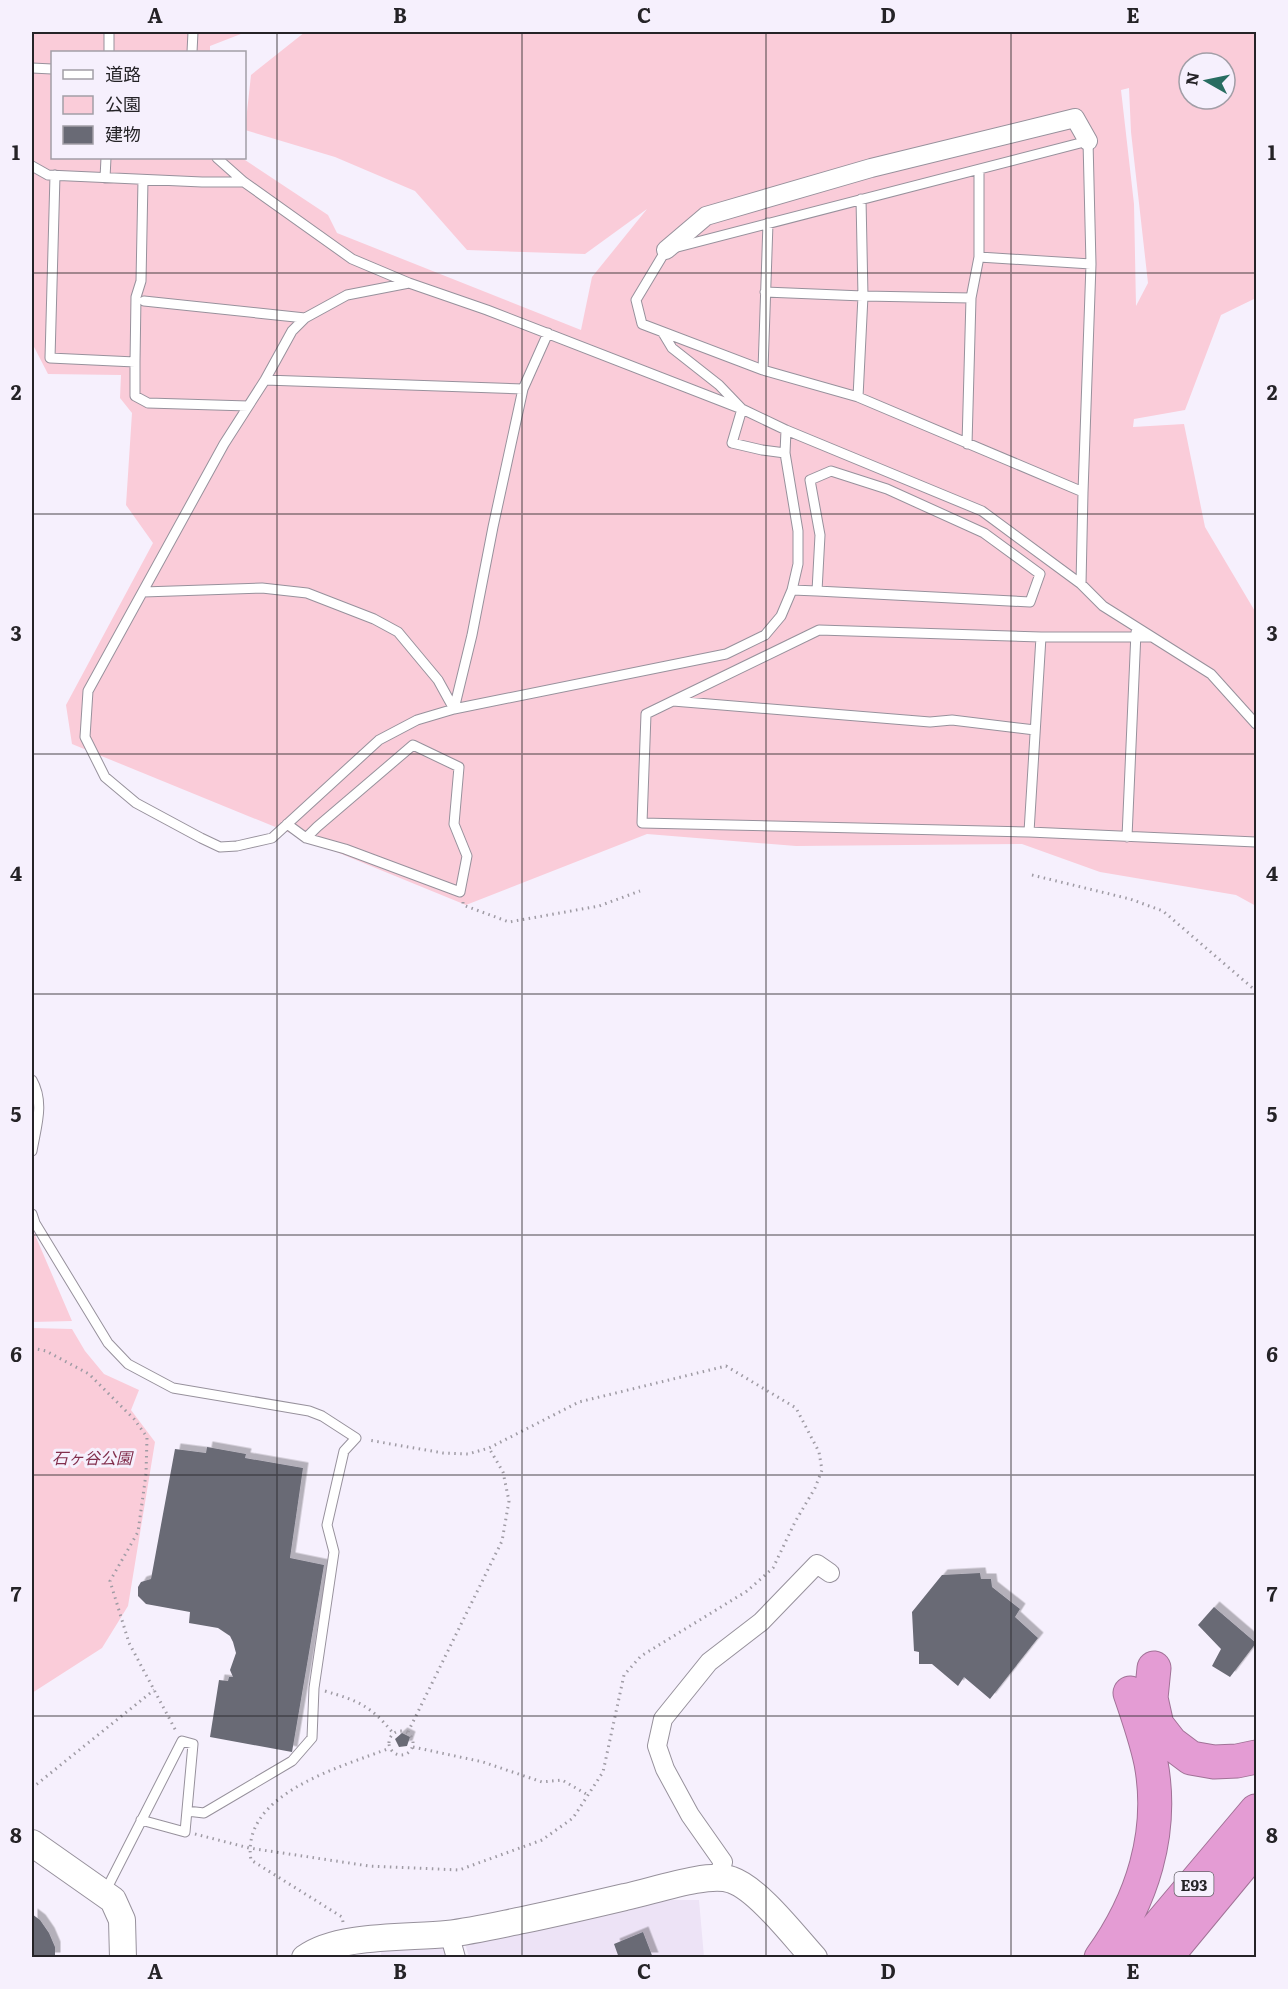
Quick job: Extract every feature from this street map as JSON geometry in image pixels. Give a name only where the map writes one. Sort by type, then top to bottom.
[{"type":"highway","points":[[1154,1668],[1151,1698],[1157,1725],[1171,1743],[1191,1758],[1214,1762],[1257,1757]]},
{"type":"highway","points":[[1101,1958],[1133,1904],[1153,1844],[1154,1799],[1151,1766],[1144,1735],[1130,1693]]},
{"type":"highway","name":"E93","points":[[1132,1958],[1257,1811]]},
{"type":"highway","name":"E93","points":[[1165,1958],[1257,1848]]},
{"type":"street","points":[[666,250],[706,216],[871,168],[1075,118],[1088,141]]},
{"type":"street","points":[[718,1878],[723,1862],[690,1815],[665,1769],[657,1746],[663,1719],[710,1662],[761,1622],[817,1564],[831,1573]]},
{"type":"street","points":[[32,1843],[113,1900],[122,1920],[123,1958]]},
{"type":"street","points":[[305,1958],[313,1952],[346,1942],[449,1933],[546,1915],[683,1883],[718,1878],[732,1880],[752,1893],[814,1958]]},
{"type":"street","points":[[449,1933],[456,1958]]},
{"type":"lane","points":[[109,32],[109,51]]},
{"type":"lane","points":[[192,51],[193,32]]},
{"type":"lane","points":[[32,68],[51,69]]},
{"type":"lane","points":[[1081,584],[1091,264],[1088,141],[666,250],[636,300],[642,324],[763,370],[858,397],[1083,492]]},
{"type":"lane","points":[[105,178],[106,159]]},
{"type":"lane","points":[[218,159],[244,182],[352,259],[409,283],[548,333],[742,409],[786,430],[982,510],[1081,584],[1103,606],[1136,632]]},
{"type":"lane","points":[[32,166],[48,175],[244,182]]},
{"type":"lane","points":[[967,444],[971,298],[979,257],[979,170]]},
{"type":"lane","points":[[55,175],[50,358],[135,362]]},
{"type":"lane","points":[[143,180],[141,281],[136,297],[135,396],[148,403],[248,406]]},
{"type":"lane","points":[[858,397],[863,296],[861,199]]},
{"type":"lane","points":[[763,370],[768,223]]},
{"type":"lane","points":[[979,257],[1091,264]]},
{"type":"lane","points":[[409,283],[347,295],[305,318],[292,331],[265,380],[224,444],[88,691],[85,737],[105,777],[136,803],[220,847],[237,846],[272,838],[379,740],[417,720],[454,709],[726,654],[765,635],[781,616],[792,590],[798,564],[798,531],[785,453],[786,430]]},
{"type":"lane","points":[[765,292],[971,298]]},
{"type":"lane","points":[[144,301],[305,318]]},
{"type":"lane","points":[[454,709],[472,635],[523,389],[548,333]]},
{"type":"lane","points":[[663,333],[672,348],[719,384],[742,409]]},
{"type":"lane","points":[[265,380],[523,389]]},
{"type":"lane","points":[[742,409],[732,443],[785,453]]},
{"type":"lane","points":[[792,590],[1030,602],[1040,574],[984,533],[886,489],[831,471],[810,480],[820,535],[817,591]]},
{"type":"lane","points":[[143,592],[262,588],[307,593],[374,619],[398,632],[438,680],[454,709]]},
{"type":"lane","points":[[1257,724],[1211,674],[1152,637],[1136,632],[1041,637],[819,630],[646,714],[642,823],[1029,832],[1257,843]]},
{"type":"lane","points":[[1127,837],[1136,632]]},
{"type":"lane","points":[[1029,832],[1041,637]]},
{"type":"lane","points":[[673,701],[930,722],[952,720],[1035,730]]},
{"type":"lane","points":[[287,824],[306,838],[345,849],[460,892],[467,856],[454,824],[459,767],[412,745],[316,826],[306,838]]},
{"type":"lane","points":[[32,1080],[38,1091],[40,1107],[32,1151]]},
{"type":"lane","points":[[32,1214],[35,1223],[108,1343],[128,1364],[173,1389],[309,1411],[322,1416],[356,1438],[344,1451],[327,1525],[334,1552],[314,1688],[312,1738],[292,1761],[204,1813],[187,1811]]},
{"type":"lane","points":[[104,1894],[141,1820],[182,1741],[193,1744],[185,1832],[141,1820]]},
{"type":"path","points":[[1032,875],[1130,899],[1163,911],[1257,991]]},
{"type":"path","points":[[460,892],[463,905],[509,922],[599,906],[640,891]]},
{"type":"path","points":[[32,1348],[46,1351],[89,1374],[134,1419],[147,1437],[146,1474],[138,1532],[110,1581],[129,1643],[182,1741]]},
{"type":"path","points":[[185,1832],[249,1848],[369,1866],[459,1870],[542,1840],[573,1818],[603,1772],[624,1675],[641,1656],[747,1591],[774,1568],[822,1470],[819,1452],[796,1408],[726,1366],[579,1402],[489,1448],[468,1454],[443,1453],[356,1438]]},
{"type":"path","points":[[408,1732],[502,1541],[509,1501],[503,1472],[489,1448]]},
{"type":"path","points":[[314,1688],[356,1700],[380,1717],[393,1733]]},
{"type":"path","points":[[32,1788],[154,1690]]},
{"type":"path","points":[[400,1730],[408,1732],[413,1738],[413,1747],[408,1753],[399,1755],[390,1748],[389,1740],[393,1733],[400,1730]]},
{"type":"path","points":[[413,1747],[483,1762],[542,1782],[562,1780],[589,1795]]},
{"type":"path","points":[[346,1942],[342,1917],[251,1860],[249,1848],[254,1827],[267,1810],[301,1783],[390,1748]]},
{"type":"shaded area","points":[[666,1900],[699,1900],[704,1957],[469,1957],[465,1944],[608,1915]]},
{"type":"shaded area","points":[[443,1945],[447,1957],[381,1957],[381,1951]]},
{"type":"green space","points":[[32,32],[246,32],[210,46],[210,51],[51,51],[51,159],[244,159],[328,215],[337,233],[581,330],[592,277],[647,209],[585,254],[467,250],[415,191],[335,157],[246,130],[251,75],[305,32],[1256,32],[1256,298],[1221,315],[1185,410],[1134,419],[1133,427],[1184,424],[1205,527],[1256,613],[1256,906],[1236,895],[1100,872],[1022,844],[796,846],[647,834],[466,905],[72,744],[66,705],[153,543],[126,505],[132,413],[120,398],[121,375],[48,374],[32,343]],"holes":[[[1129,88],[1131,132],[1148,283],[1136,306],[1134,204],[1121,90]]]},
{"type":"green space","points":[[32,1228],[72,1321],[32,1322]]},
{"type":"green space","name":"石ヶ谷公園","points":[[32,1328],[72,1329],[85,1351],[104,1374],[139,1390],[131,1410],[155,1442],[128,1606],[102,1648],[32,1693]]},
{"type":"building","points":[[207,1447],[246,1454],[245,1458],[303,1468],[290,1558],[324,1565],[292,1752],[210,1737],[219,1680],[228,1681],[229,1677],[233,1677],[230,1670],[236,1653],[230,1636],[218,1628],[189,1623],[190,1612],[146,1604],[138,1596],[138,1587],[141,1582],[151,1579],[175,1449],[206,1453]]},
{"type":"building","points":[[980,1573],[981,1579],[991,1579],[992,1587],[1020,1609],[1015,1617],[1038,1638],[990,1699],[964,1677],[958,1686],[932,1664],[919,1664],[919,1652],[914,1651],[912,1612],[942,1575]]},
{"type":"building","points":[[1214,1607],[1256,1643],[1230,1677],[1212,1666],[1221,1649],[1198,1625]]},
{"type":"building","points":[[402,1733],[410,1737],[407,1746],[399,1747],[395,1739]]},
{"type":"building","points":[[32,1914],[40,1920],[49,1933],[55,1947],[55,1958],[32,1958]]},
{"type":"building","points":[[643,1932],[653,1958],[619,1958],[614,1944]]}]
